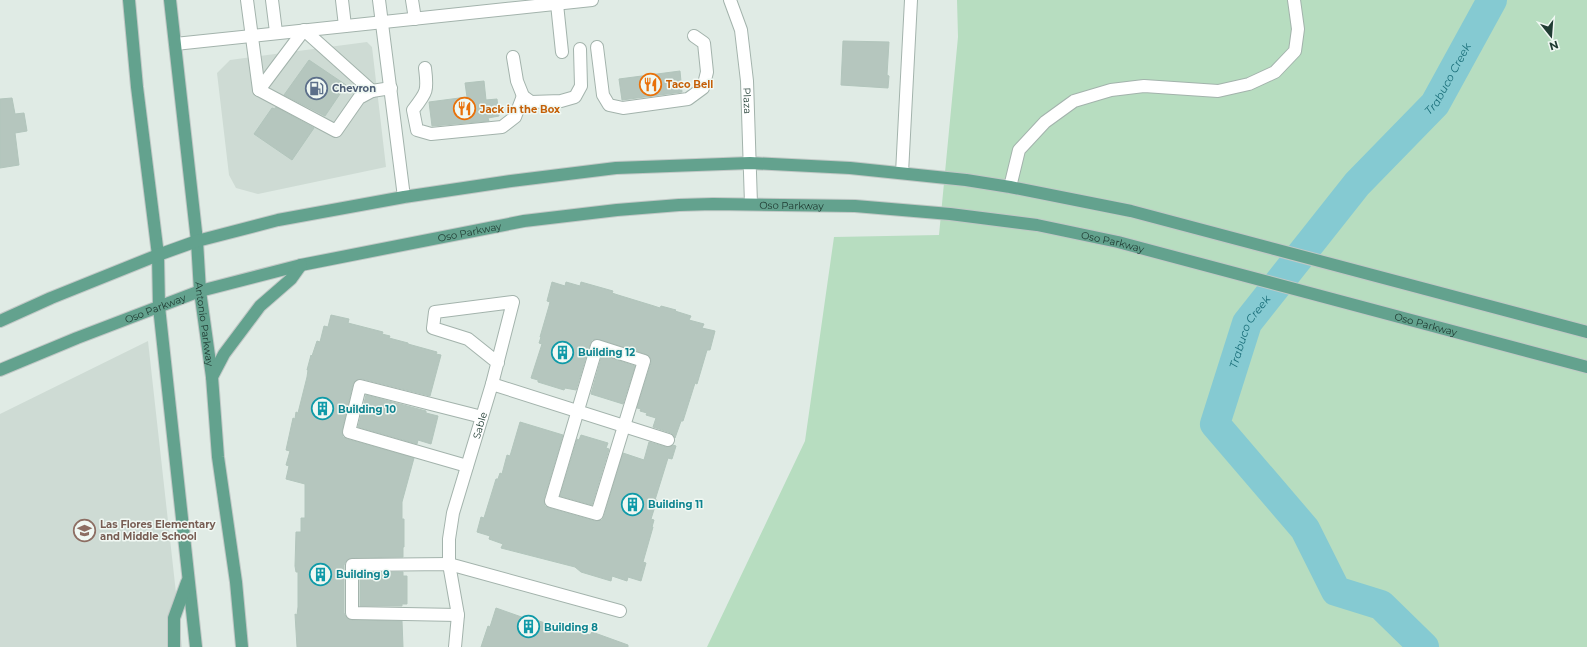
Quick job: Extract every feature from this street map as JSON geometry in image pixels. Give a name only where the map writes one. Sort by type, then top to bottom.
[{"type":"main road","points":[[129,0],[138,102],[158,255],[160,307],[196,647]]},
{"type":"main road","name":"Antonio Parkway","points":[[170,0],[197,241],[200,291],[212,378],[218,457],[236,582],[242,647]]},
{"type":"main road","points":[[0,321],[51,298],[158,255],[197,241],[278,220],[404,196],[511,180],[616,168],[750,164],[850,168],[966,180],[1010,187],[1130,211],[1587,332]]},
{"type":"main road","name":"Oso Parkway","points":[[0,370],[77,338],[200,291],[301,264],[524,221],[679,204],[855,206],[950,214],[1037,225],[1118,242],[1587,367]]},
{"type":"main road","points":[[212,378],[224,354],[260,306],[290,279],[301,264]]},
{"type":"main road","points":[[174,647],[174,618],[188,579]]},
{"type":"street","points":[[247,0],[253,35],[259,90]]},
{"type":"street","points":[[272,0],[276,32]]},
{"type":"street","points":[[342,0],[345,26]]},
{"type":"street","points":[[379,0],[404,196]]},
{"type":"street","points":[[412,0],[415,19]]},
{"type":"street","points":[[175,44],[276,32],[592,0]]},
{"type":"street","name":"Plaza","points":[[730,0],[741,30],[748,81],[751,204]]},
{"type":"street","points":[[902,173],[910,0]]},
{"type":"street","points":[[1010,187],[1020,150],[1044,122],[1074,101],[1111,90],[1144,86],[1218,91],[1249,84],[1275,72],[1295,50],[1298,29],[1294,0]]},
{"type":"street","points":[[557,4],[562,52]]},
{"type":"street","points":[[259,90],[304,30]]},
{"type":"street","points":[[304,30],[372,91]]},
{"type":"street","points":[[597,47],[603,94],[609,105],[623,108],[688,99],[703,88],[707,72],[704,43],[694,36]]},
{"type":"street","points":[[513,57],[517,81],[523,96],[531,102],[561,101],[575,97],[582,86],[580,49]]},
{"type":"street","points":[[425,68],[428,87],[421,100],[413,110],[417,130],[431,134],[502,127],[516,117],[523,96]]},
{"type":"street","points":[[259,90],[336,131],[359,98],[372,91],[391,88]]},
{"type":"street","name":"Sable","points":[[458,646],[458,615],[449,564],[449,540],[453,513],[492,384],[498,363],[514,302],[436,312],[433,328],[468,339],[498,363]]},
{"type":"street","points":[[597,346],[644,361],[597,514],[551,501],[577,411],[597,346]]},
{"type":"street","points":[[492,384],[668,440]]},
{"type":"street","points":[[467,466],[349,432],[360,386],[482,417]]},
{"type":"street","points":[[458,615],[352,612],[352,565],[449,564],[620,611]]},
{"type":"shaded area","points":[[367,42],[372,47],[386,167],[258,194],[236,188],[229,175],[217,73],[230,60]]},
{"type":"shaded area","name":"Las Flores Elementary and Middle School","points":[[148,341],[182,647],[0,647],[0,414]]},
{"type":"green space","points":[[957,0],[1587,0],[1587,647],[707,647],[805,441],[834,237],[939,235],[958,37]]},
{"type":"building","points":[[843,41],[889,42],[887,75],[889,76],[888,88],[841,85]]},
{"type":"building","name":"Chevron","points":[[309,60],[346,85],[325,116],[284,95]]},
{"type":"building","name":"Taco Bell","points":[[680,71],[682,92],[622,100],[619,79]]},
{"type":"building","name":"Jack in the Box","points":[[484,81],[486,100],[497,99],[499,116],[488,118],[489,121],[432,126],[429,102],[467,97],[465,83]]},
{"type":"building","points":[[12,98],[15,114],[24,113],[27,131],[15,133],[19,165],[0,168],[0,99]]},
{"type":"building","points":[[276,107],[314,128],[292,160],[254,134],[272,108],[275,109]]},
{"type":"building","name":"Building 12","points":[[552,282],[565,286],[566,282],[580,286],[581,282],[613,291],[612,293],[660,308],[661,306],[676,310],[675,311],[691,316],[689,320],[704,324],[702,328],[715,331],[710,350],[707,350],[697,384],[695,383],[683,421],[681,421],[675,438],[671,433],[653,427],[656,418],[646,415],[647,413],[640,411],[641,409],[637,408],[651,363],[651,359],[646,354],[596,339],[592,340],[590,344],[576,390],[565,388],[564,390],[538,382],[538,380],[531,378],[542,344],[539,343],[550,302],[547,301]]},
{"type":"building","points":[[331,315],[349,319],[348,323],[383,332],[382,334],[390,336],[389,338],[437,352],[436,354],[441,355],[430,396],[362,379],[355,381],[342,431],[343,437],[347,439],[414,458],[402,502],[402,519],[404,519],[403,557],[352,558],[346,561],[344,565],[344,613],[346,617],[352,620],[402,621],[403,647],[297,647],[295,614],[297,615],[298,607],[298,572],[296,572],[295,566],[296,532],[301,532],[301,518],[305,518],[305,484],[286,479],[289,466],[286,465],[290,451],[286,450],[293,418],[295,419],[296,412],[298,413],[311,355],[312,356],[317,341],[320,342],[324,326],[328,327]]},
{"type":"building","points":[[602,355],[635,366],[623,404],[591,394]]},
{"type":"building","points":[[366,395],[426,411],[426,413],[438,416],[431,444],[418,440],[417,444],[358,427]]},
{"type":"building","name":"Building 11","points":[[520,422],[563,435],[544,499],[545,506],[595,521],[602,520],[604,516],[623,453],[644,460],[649,442],[666,447],[673,445],[676,446],[672,459],[668,458],[655,500],[657,500],[651,519],[654,520],[653,527],[643,562],[646,563],[641,581],[628,577],[627,581],[612,576],[611,581],[581,572],[575,567],[501,548],[503,544],[489,539],[490,536],[477,532],[481,517],[484,518],[496,479],[498,479],[500,473],[502,474],[507,455],[510,456]]},
{"type":"building","points":[[581,435],[608,443],[606,448],[609,449],[592,505],[560,496],[577,439],[579,440]]},
{"type":"building","points":[[360,572],[403,572],[403,576],[407,576],[407,604],[402,604],[402,606],[360,606]]},
{"type":"building","name":"Building 8","points":[[496,608],[530,620],[530,618],[548,624],[560,625],[590,635],[592,632],[628,645],[628,647],[481,647],[488,626],[490,627]]},
{"type":"waterway","name":"Trabuco Creek","points":[[1424,647],[1381,605],[1336,591],[1305,529],[1215,424],[1247,323],[1357,184],[1435,104],[1492,0]]},
{"type":"place","name":"Taco Bell","points":[[650,84]]},
{"type":"place","name":"Chevron","points":[[317,88]]},
{"type":"place","name":"Jack in the Box","points":[[464,109]]},
{"type":"place","name":"Building 12","points":[[562,352]]},
{"type":"place","name":"Building 10","points":[[323,409]]},
{"type":"place","name":"Building 11","points":[[633,504]]},
{"type":"place","name":"Las Flores Elementary and Middle School","points":[[85,530]]},
{"type":"place","name":"Building 9","points":[[321,574]]},
{"type":"place","name":"Building 8","points":[[529,627]]}]
